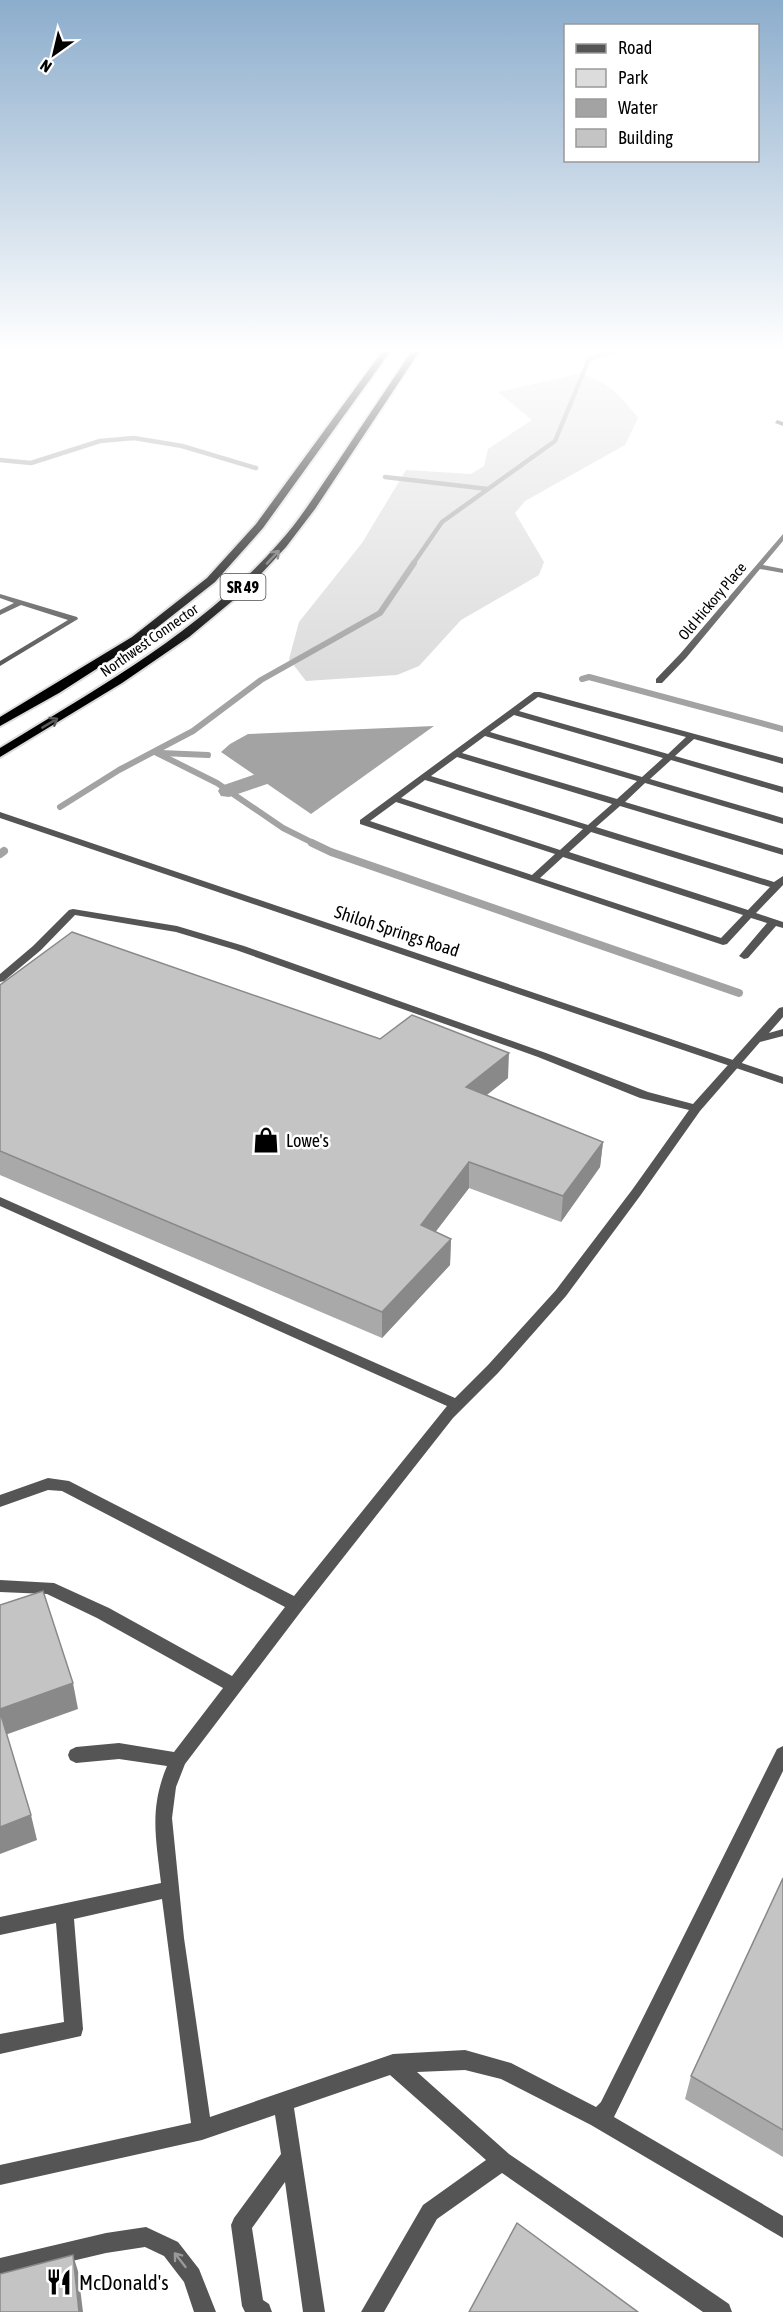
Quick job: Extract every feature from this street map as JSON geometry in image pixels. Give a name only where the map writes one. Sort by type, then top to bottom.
[{"type":"highway","name":"Northwest Connector","points":[[0,722],[84,673],[151,628],[217,574],[249,541],[312,457]]},
{"type":"highway","name":"Northwest Connector","points":[[0,753],[118,681],[185,635],[244,586],[283,545],[345,457]]},
{"type":"street","name":"Old Hickory Place","points":[[659,681],[683,656],[783,536]]},
{"type":"street","points":[[758,566],[783,571]]},
{"type":"street","points":[[0,596],[74,619],[0,664]]},
{"type":"street","points":[[0,613],[21,602]]},
{"type":"street","points":[[424,777],[779,883],[723,942],[363,822],[483,733],[537,694],[783,761]]},
{"type":"street","points":[[512,712],[783,790]]},
{"type":"street","points":[[483,733],[783,821]]},
{"type":"street","points":[[533,879],[693,736]]},
{"type":"street","points":[[456,753],[783,852]]},
{"type":"street","points":[[394,799],[779,923],[744,956]]},
{"type":"street","name":"Shiloh Springs Road","points":[[0,815],[783,1082]]},
{"type":"street","points":[[0,979],[38,948],[73,912],[132,920],[177,929],[240,948],[542,1055],[644,1095],[696,1108]]},
{"type":"street","points":[[202,2130],[162,1818],[167,1786],[178,1760],[296,1605],[455,1404],[493,1369],[561,1293],[696,1108],[783,1010]]},
{"type":"street","points":[[759,1039],[783,1032]]},
{"type":"street","points":[[0,1201],[455,1404]]},
{"type":"street","points":[[0,1501],[48,1484],[64,1485],[296,1605]]},
{"type":"street","points":[[0,1586],[49,1588],[103,1613],[235,1686]]},
{"type":"street","points":[[76,1755],[119,1750],[178,1760]]},
{"type":"street","points":[[598,2118],[608,2109],[783,1754]]},
{"type":"street","points":[[0,1926],[170,1888]]},
{"type":"street","points":[[0,2044],[74,2029],[64,1912]]},
{"type":"street","points":[[0,2175],[202,2130],[393,2064],[465,2060],[504,2070],[598,2118],[783,2228]]},
{"type":"street","points":[[393,2064],[502,2161],[721,2312]]},
{"type":"street","points":[[283,2101],[315,2312]]},
{"type":"street","points":[[261,2312],[253,2306],[241,2225],[291,2157]]},
{"type":"street","points":[[372,2312],[430,2212],[502,2161]]},
{"type":"street","points":[[0,2268],[106,2243],[146,2237],[171,2249],[192,2276],[205,2312]]},
{"type":"green space","points":[[486,457],[604,457],[525,501],[515,513],[544,562],[539,575],[461,620],[419,666],[397,675],[306,681],[289,659],[299,622],[362,543],[406,470],[471,474],[484,466]]},
{"type":"water","points":[[434,726],[311,814],[221,752],[248,734]]},
{"type":"building","name":"Lowe's","points":[[72,932],[380,1039],[412,1015],[509,1053],[466,1087],[603,1142],[563,1196],[469,1162],[421,1225],[451,1239],[382,1312],[0,1151],[0,985]]},
{"type":"building","points":[[43,1591],[73,1683],[0,1709],[0,1605]]},
{"type":"building","points":[[0,1712],[31,1815],[0,1827]]},
{"type":"building","points":[[783,1878],[783,2130],[691,2076]]},
{"type":"building","points":[[517,2223],[638,2312],[469,2312]]},
{"type":"building","name":"McDonald's","points":[[73,2255],[79,2312],[0,2312],[0,2274]]},
{"type":"waterway","points":[[0,460],[31,463],[50,457]]},
{"type":"waterway","points":[[219,457],[256,468]]},
{"type":"waterway","points":[[413,564],[442,522],[533,457]]},
{"type":"waterway","points":[[385,477],[488,489]]},
{"type":"waterway","points":[[60,807],[119,770],[193,731],[261,680],[380,613],[414,563]]},
{"type":"waterway","points":[[582,679],[589,677],[783,729]]},
{"type":"waterway","points":[[155,752],[217,783],[283,828],[315,844]]},
{"type":"waterway","points":[[161,753],[208,755]]},
{"type":"waterway","points":[[229,791],[268,776]]},
{"type":"waterway","points":[[312,843],[331,852],[739,993]]},
{"type":"waterway","points":[[0,854],[4,851]]},
{"type":"place","name":"Lowe's","points":[[266,1140]]},
{"type":"place","name":"McDonald's","points":[[59,2282]]}]
